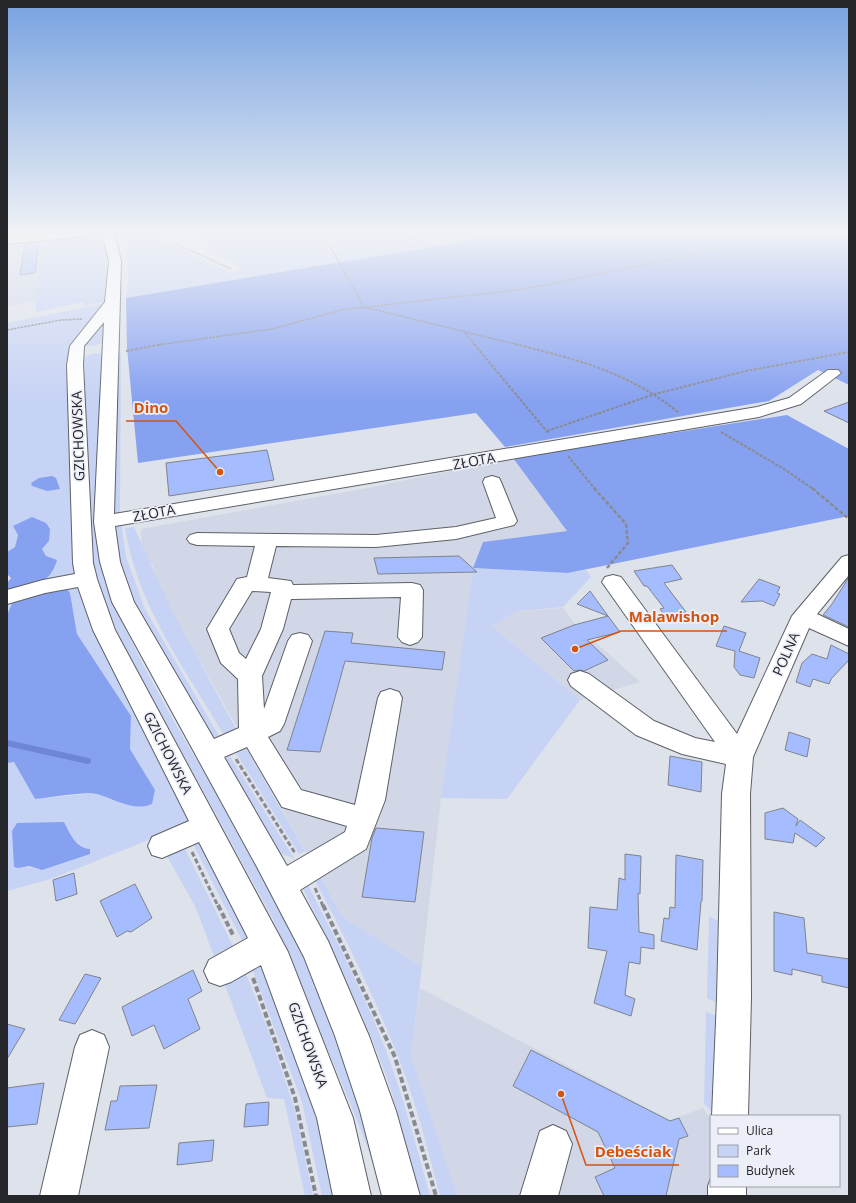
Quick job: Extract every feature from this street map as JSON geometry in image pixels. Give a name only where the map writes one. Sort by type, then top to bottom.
[{"type":"street","name":"GZICHOWSKA","points":[[109,288],[96,351],[104,522],[110,562],[123,602],[207,754],[282,885],[317,951],[352,1036],[378,1111],[401,1196]]},
{"type":"street","name":"GZICHOWSKA","points":[[96,351],[77,346],[104,311]]},
{"type":"street","name":"GZICHOWSKA","points":[[96,351],[75,365],[83,563],[86,579],[104,630],[184,836],[244,958],[277,963],[335,1118],[352,1196]]},
{"type":"street","name":"ZŁOTA","points":[[104,522],[759,412],[795,401],[833,373]]},
{"type":"street","points":[[197,539],[376,541],[456,533],[506,521],[492,482]]},
{"type":"street","points":[[256,585],[267,540]]},
{"type":"street","name":"POLNA","points":[[730,1115],[734,998],[736,794],[740,757],[803,616],[849,561]]},
{"type":"street","points":[[7,597],[42,587],[86,579]]},
{"type":"street","points":[[613,582],[740,757]]},
{"type":"street","points":[[250,676],[229,657],[218,629],[245,584],[283,586],[272,629],[250,676],[252,733],[292,798],[364,819]]},
{"type":"street","points":[[282,592],[412,590],[410,637]]},
{"type":"street","points":[[803,616],[849,638]]},
{"type":"street","points":[[207,754],[271,724],[300,641]]},
{"type":"street","points":[[580,680],[645,728],[691,747],[740,757]]},
{"type":"street","points":[[282,885],[356,840],[371,800],[390,698]]},
{"type":"street","points":[[59,1196],[92,1047]]},
{"type":"street","points":[[539,1196],[553,1144]]},
{"type":"path","points":[[354,288],[364,307],[574,359],[605,369],[654,394],[676,410],[722,433],[784,469],[818,492],[849,520]]},
{"type":"path","points":[[96,351],[272,329],[341,310],[526,288]]},
{"type":"path","points":[[7,330],[104,311]]},
{"type":"path","points":[[547,431],[654,394],[692,386],[746,371],[849,352]]},
{"type":"path","points":[[184,836],[244,958],[261,997],[295,1098],[316,1196]]},
{"type":"shaded area","points":[[7,288],[37,288],[35,301],[7,307]]},
{"type":"shaded area","points":[[185,288],[849,288],[849,385],[818,370],[769,401],[505,447],[476,413],[138,463],[127,348],[126,298]]},
{"type":"shaded area","points":[[787,415],[849,449],[849,516],[568,573],[473,568],[483,542],[567,531],[513,458]]},
{"type":"shaded area","points":[[513,458],[567,531],[483,542],[473,568],[441,798],[422,967],[341,916],[210,679],[167,606],[152,564],[142,555],[141,529],[368,488]]},
{"type":"shaded area","points":[[52,476],[56,478],[60,489],[47,491],[32,486],[31,483],[39,478]]},
{"type":"shaded area","points":[[32,517],[46,523],[50,529],[49,541],[42,549],[46,556],[57,560],[54,569],[38,584],[7,592],[7,583],[11,578],[7,574],[7,552],[15,547],[18,535],[13,526]]},
{"type":"shaded area","points":[[60,588],[67,589],[70,593],[77,634],[131,716],[130,749],[155,790],[152,804],[138,807],[131,806],[92,793],[35,799],[14,762],[7,763],[7,615],[13,601]]},
{"type":"shaded area","points":[[563,608],[574,623],[640,682],[580,700],[492,626],[517,611]]},
{"type":"shaded area","points":[[64,822],[74,840],[81,846],[90,849],[90,854],[42,870],[29,866],[18,868],[14,867],[12,831],[17,823]]},
{"type":"shaded area","points":[[420,988],[670,1120],[703,1108],[710,1118],[709,1196],[457,1196],[411,1057]]},
{"type":"green space","points":[[37,288],[105,288],[104,302],[85,306],[83,302],[37,312],[35,300]]},
{"type":"green space","points":[[127,288],[185,288],[126,298]]},
{"type":"green space","points":[[102,304],[68,368],[72,554],[79,589],[102,649],[193,822],[51,879],[7,891],[7,763],[14,762],[35,799],[95,793],[134,806],[155,790],[130,749],[131,716],[77,634],[70,593],[67,589],[60,588],[13,601],[7,615],[7,592],[46,556],[42,549],[49,541],[13,526],[18,535],[15,547],[7,552],[7,323]],"holes":[[[17,823],[73,839],[85,849],[42,870],[23,866]]]},
{"type":"green space","points":[[104,323],[103,342],[95,346],[86,345],[99,326]]},
{"type":"green space","points":[[98,353],[103,355],[98,545],[101,562],[111,595],[124,626],[147,672],[270,887],[307,965],[339,1044],[362,1110],[382,1196],[373,1162],[350,1103],[273,919],[120,639],[98,585],[90,545],[83,358],[91,354]]},
{"type":"green space","points":[[120,353],[120,514],[126,557],[145,609],[219,736],[210,738],[141,620],[120,569],[113,533],[118,354]]},
{"type":"green space","points":[[134,527],[170,607],[236,729],[224,735],[164,636],[151,610],[140,584],[131,556],[125,528]]},
{"type":"green space","points":[[473,568],[568,573],[586,570],[591,577],[563,607],[517,611],[492,626],[580,700],[507,799],[441,798]]},
{"type":"green space","points":[[246,748],[305,851],[299,854],[236,753]]},
{"type":"green space","points":[[229,755],[294,858],[278,853],[225,761]]},
{"type":"green space","points":[[199,838],[252,942],[247,950],[192,842]]},
{"type":"green space","points":[[184,847],[236,952],[216,961],[195,906],[167,856]]},
{"type":"green space","points":[[317,870],[341,916],[422,967],[411,1057],[457,1196],[440,1196],[416,1110],[399,1059],[358,966],[312,875]]},
{"type":"green space","points":[[306,881],[356,981],[383,1043],[403,1099],[430,1196],[419,1196],[387,1078],[358,1006],[303,889]]},
{"type":"green space","points":[[709,916],[718,921],[716,1002],[707,998]]},
{"type":"green space","points":[[262,959],[306,1076],[339,1196],[322,1196],[302,1102],[250,963]]},
{"type":"green space","points":[[243,966],[269,1032],[295,1110],[313,1196],[305,1196],[284,1099],[267,1098],[222,977]]},
{"type":"green space","points":[[706,1012],[717,1016],[717,1115],[704,1104]]},
{"type":"building","points":[[849,402],[849,423],[824,411]]},
{"type":"building","points":[[267,450],[274,480],[169,496],[166,463]]},
{"type":"building","points":[[459,556],[477,572],[378,574],[374,558]]},
{"type":"building","points":[[672,565],[682,579],[664,583],[686,612],[681,613],[684,616],[668,620],[660,609],[664,608],[647,586],[644,586],[634,571]]},
{"type":"building","points":[[849,577],[849,627],[823,615],[832,604]]},
{"type":"building","points":[[759,579],[780,587],[777,593],[780,594],[774,606],[762,601],[741,602]]},
{"type":"building","points":[[590,591],[608,616],[577,604]]},
{"type":"building","points":[[608,616],[620,632],[587,640],[608,660],[584,671],[574,671],[541,638],[574,625]]},
{"type":"building","points":[[724,626],[746,633],[739,651],[760,658],[754,678],[740,675],[734,667],[735,651],[716,646]]},
{"type":"building","points":[[325,631],[353,633],[351,643],[445,652],[442,670],[345,661],[320,752],[287,750]]},
{"type":"building","points":[[831,645],[849,654],[849,660],[831,679],[829,684],[813,679],[810,687],[796,682],[802,663],[812,654],[827,659]]},
{"type":"building","points":[[789,732],[810,739],[807,757],[785,750]]},
{"type":"building","points":[[670,756],[702,762],[701,792],[668,785]]},
{"type":"building","points":[[783,808],[798,819],[796,826],[800,820],[825,838],[816,847],[795,833],[793,843],[765,839],[765,813]]},
{"type":"building","points":[[376,828],[424,832],[415,902],[362,897],[372,838]]},
{"type":"building","points":[[625,854],[641,856],[640,894],[638,893],[639,932],[654,935],[654,949],[641,947],[640,964],[629,962],[625,995],[635,999],[631,1016],[594,1003],[607,951],[588,948],[590,907],[617,910],[619,878],[625,880]]},
{"type":"building","points":[[676,855],[703,860],[702,901],[697,950],[661,941],[664,918],[669,919],[670,907],[675,908]]},
{"type":"building","points":[[74,873],[77,894],[56,901],[53,880]]},
{"type":"building","points":[[135,884],[152,918],[131,932],[127,931],[117,937],[100,901]]},
{"type":"building","points":[[774,912],[804,918],[807,953],[849,959],[849,988],[822,982],[822,976],[792,969],[792,975],[774,971]]},
{"type":"building","points":[[193,970],[202,991],[188,999],[200,1029],[164,1049],[154,1025],[132,1036],[122,1007]]},
{"type":"building","points":[[85,974],[101,978],[75,1024],[59,1020]]},
{"type":"building","points":[[7,1024],[25,1029],[7,1059]]},
{"type":"building","points":[[531,1050],[670,1121],[679,1118],[688,1136],[679,1139],[666,1196],[604,1196],[595,1177],[615,1168],[598,1132],[513,1086]]},
{"type":"building","points":[[44,1083],[37,1124],[7,1127],[7,1088]]},
{"type":"building","points":[[157,1085],[149,1128],[105,1130],[111,1101],[117,1101],[120,1086]]},
{"type":"building","points":[[269,1102],[268,1125],[244,1127],[246,1104]]},
{"type":"building","points":[[214,1140],[212,1161],[177,1165],[179,1143]]},
{"type":"waterway","points":[[7,743],[88,761]]},
{"type":"place","name":"Dino","points":[[220,472]]},
{"type":"place","name":"Malawishop","points":[[575,649]]},
{"type":"place","name":"Debeściak","points":[[561,1094]]}]
